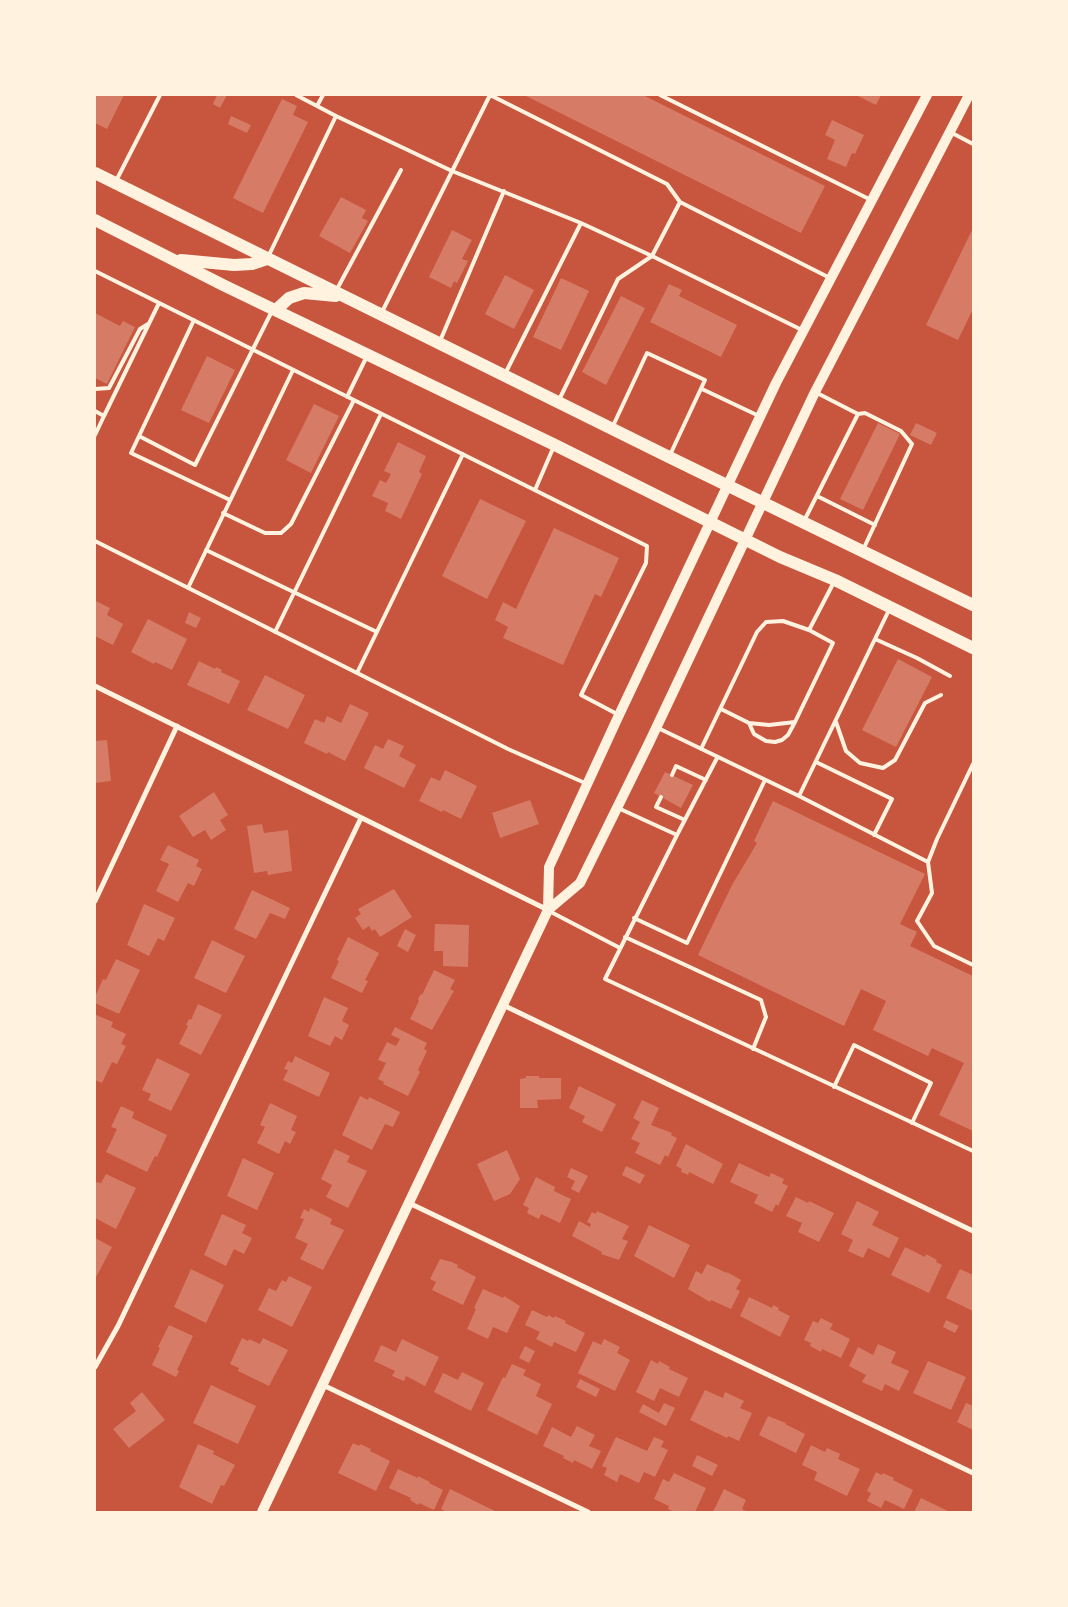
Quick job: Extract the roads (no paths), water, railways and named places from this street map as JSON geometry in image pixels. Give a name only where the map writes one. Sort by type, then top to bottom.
[{"type":"main road","points":[[262,1512],[548,910],[549,867],[620,715],[760,417],[803,330],[926,95]]},
{"type":"main road","points":[[548,910],[580,883],[746,540],[815,392],[969,95]]},
{"type":"main road","points":[[95,173],[669,458],[973,605]]},
{"type":"main road","points":[[95,220],[274,310],[555,444],[780,558],[835,580],[973,648]]},
{"type":"main road","points":[[173,260],[234,265],[252,264],[267,259]]},
{"type":"main road","points":[[274,310],[289,298],[304,293],[339,295]]},
{"type":"street","points":[[95,686],[548,910]]},
{"type":"street","points":[[95,901],[178,726]]},
{"type":"street","points":[[95,1368],[118,1326],[361,818]]},
{"type":"street","points":[[503,1005],[973,1231]]},
{"type":"street","points":[[409,1203],[973,1473]]},
{"type":"street","points":[[323,1385],[588,1512]]},
{"type":"lane","points":[[115,183],[160,95]]},
{"type":"lane","points":[[296,95],[336,116],[452,170],[581,223],[803,330]]},
{"type":"lane","points":[[317,106],[322,95]]},
{"type":"lane","points":[[380,315],[490,95],[667,184],[680,202],[830,278]]},
{"type":"lane","points":[[660,95],[871,200]]},
{"type":"lane","points":[[267,259],[336,116]]},
{"type":"lane","points":[[950,132],[973,144]]},
{"type":"lane","points":[[339,295],[401,170]]},
{"type":"lane","points":[[439,344],[504,192]]},
{"type":"lane","points":[[558,402],[618,279],[652,256],[680,202]]},
{"type":"lane","points":[[504,376],[581,223]]},
{"type":"lane","points":[[95,271],[647,546],[646,563],[581,695],[620,715]]},
{"type":"lane","points":[[95,435],[159,303]]},
{"type":"lane","points":[[139,436],[195,465],[274,310]]},
{"type":"lane","points":[[194,320],[131,453],[230,500]]},
{"type":"lane","points":[[95,389],[109,388],[140,329],[149,324]]},
{"type":"lane","points":[[611,429],[647,353],[705,380],[669,458]]},
{"type":"lane","points":[[347,397],[368,354]]},
{"type":"lane","points":[[188,588],[292,370]]},
{"type":"lane","points":[[702,388],[760,417]]},
{"type":"lane","points":[[815,392],[858,414],[865,413],[901,431],[912,444],[862,552]]},
{"type":"lane","points":[[223,514],[265,533],[281,533],[291,524],[354,400]]},
{"type":"lane","points":[[95,411],[104,416]]},
{"type":"lane","points":[[275,632],[381,414]]},
{"type":"lane","points":[[803,523],[858,414]]},
{"type":"lane","points":[[535,490],[555,444]]},
{"type":"lane","points":[[358,673],[462,454]]},
{"type":"lane","points":[[817,496],[875,525]]},
{"type":"lane","points":[[95,541],[508,749],[588,784]]},
{"type":"lane","points":[[206,550],[377,632]]},
{"type":"lane","points":[[810,630],[835,580]]},
{"type":"lane","points":[[799,796],[890,608]]},
{"type":"lane","points":[[701,749],[757,632],[766,622],[783,621],[810,630],[834,643],[788,735],[776,742],[766,740],[754,734],[749,722]]},
{"type":"lane","points":[[875,639],[917,658],[950,676]]},
{"type":"lane","points":[[836,722],[846,751],[860,763],[883,768],[895,760],[925,703],[941,695]]},
{"type":"lane","points":[[721,709],[749,722],[769,725],[795,722]]},
{"type":"lane","points":[[656,727],[799,796],[928,862]]},
{"type":"lane","points":[[717,758],[634,918],[605,979],[973,1152]]},
{"type":"lane","points":[[816,762],[892,799],[874,835]]},
{"type":"lane","points":[[973,764],[928,862],[932,892],[917,921],[934,946],[973,965]]},
{"type":"lane","points":[[672,775],[676,766],[706,780]]},
{"type":"lane","points":[[634,918],[687,943],[765,780]]},
{"type":"lane","points":[[661,797],[656,807],[685,820]]},
{"type":"lane","points":[[617,807],[677,836]]},
{"type":"lane","points":[[548,910],[620,948]]},
{"type":"lane","points":[[625,937],[761,1000],[766,1018],[753,1049]]},
{"type":"lane","points":[[834,1087],[854,1045],[931,1083],[912,1123]]}]
